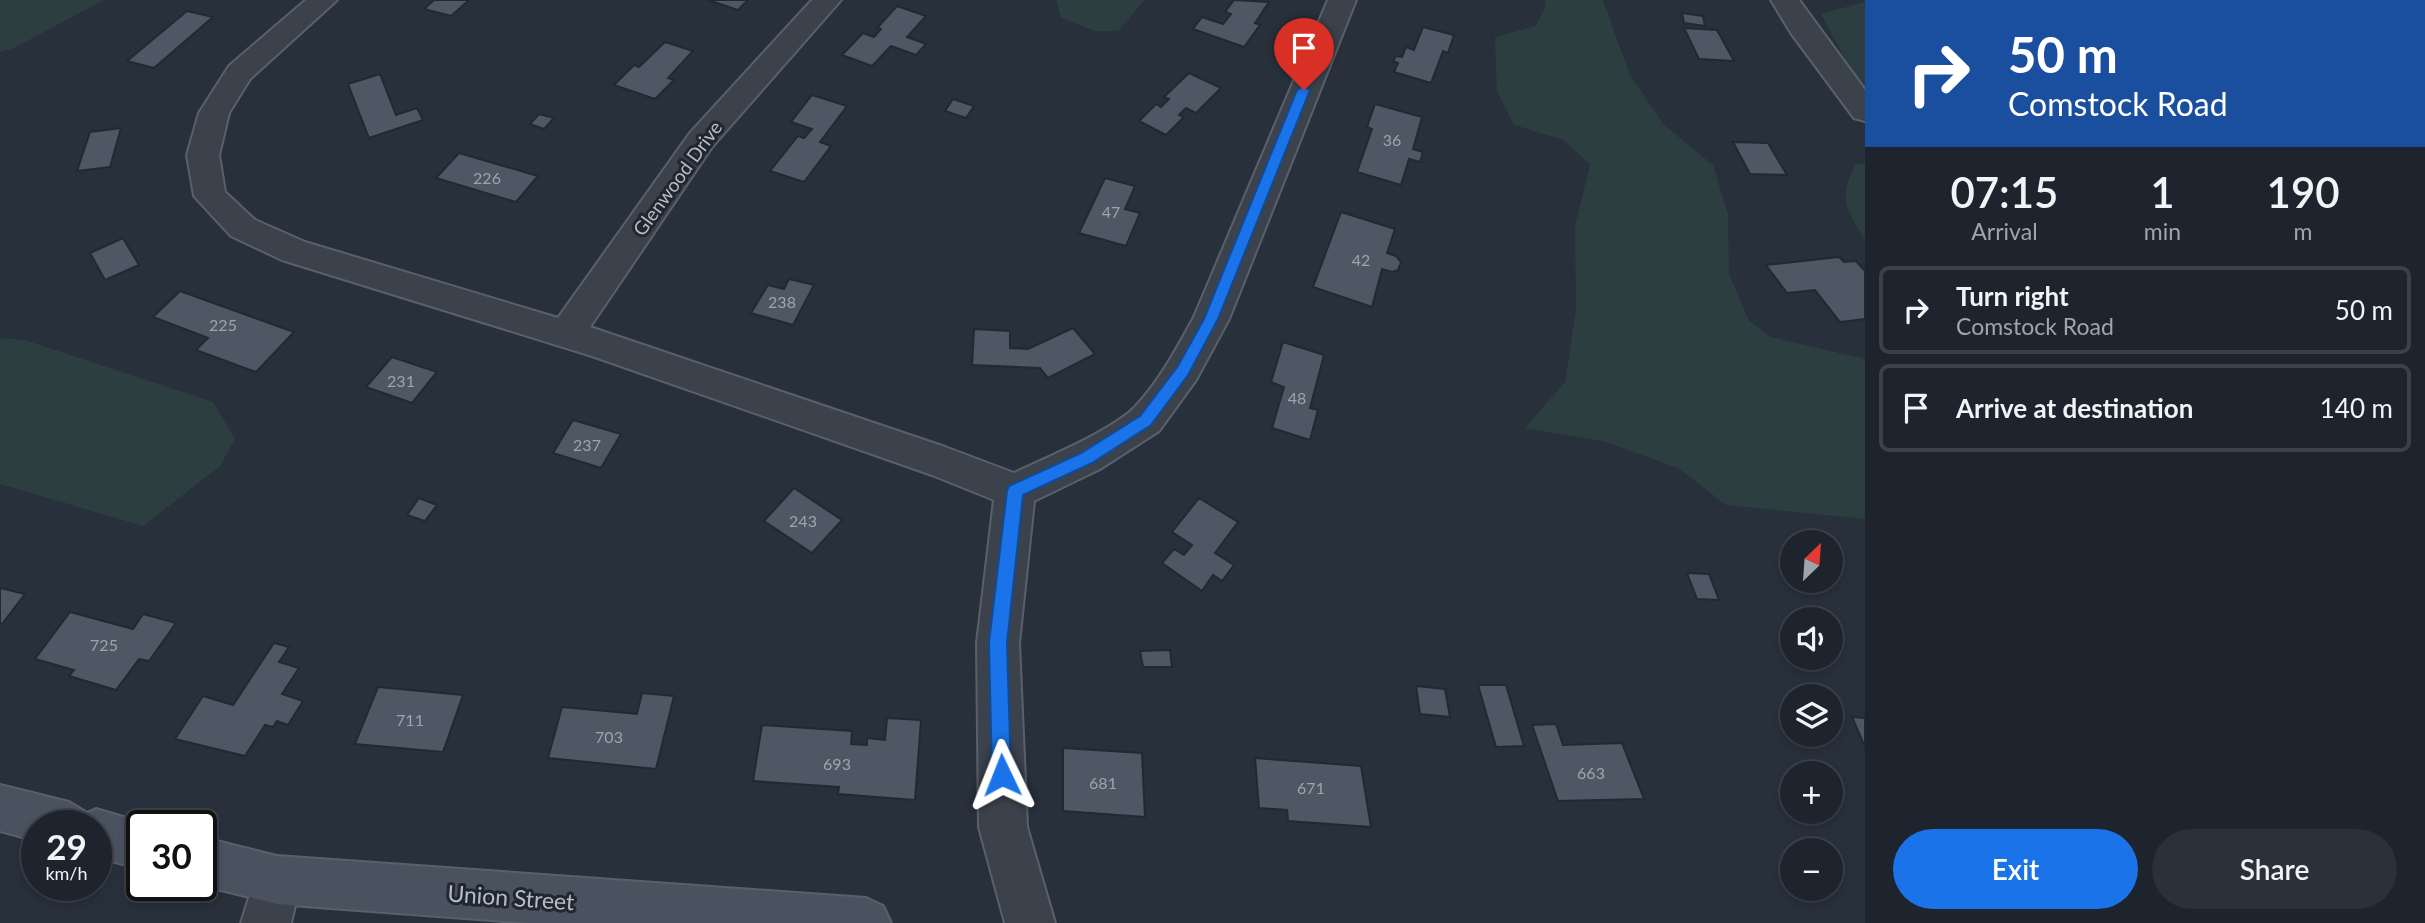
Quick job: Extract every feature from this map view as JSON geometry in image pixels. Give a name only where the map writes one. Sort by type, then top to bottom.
[{"type":"street","points":[[323,0],[239,72],[214,113],[203,155],[210,196],[243,229],[294,251],[567,333],[944,463],[1015,491],[1086,458],[1146,420],[1183,370],[1211,319],[1342,0]]},
{"type":"street","name":"Glenwood Drive","points":[[567,333],[701,140],[827,0]]},
{"type":"street","points":[[1785,0],[1801,27],[1865,111]]},
{"type":"street","points":[[1015,491],[998,643],[1003,827],[1030,923]]},
{"type":"street","points":[[0,808],[21,813]]},
{"type":"street","name":"Union Street","points":[[217,870],[271,902],[866,923]]},
{"type":"shaded area","points":[[0,0],[104,0],[14,48],[0,52]]},
{"type":"shaded area","points":[[1056,0],[1145,0],[1118,31],[1095,31],[1061,18]]},
{"type":"shaded area","points":[[1545,0],[1603,0],[1629,73],[1664,125],[1713,165],[1728,215],[1729,274],[1749,321],[1771,337],[1865,359],[1865,519],[1726,505],[1678,468],[1606,442],[1525,428],[1565,382],[1576,310],[1575,226],[1590,165],[1564,140],[1514,125],[1497,91],[1495,37],[1536,26],[1545,7]]},
{"type":"shaded area","points":[[1865,2],[1865,96],[1821,14]]},
{"type":"shaded area","points":[[1856,164],[1865,164],[1865,239],[1849,211],[1846,195]]},
{"type":"shaded area","points":[[0,338],[25,340],[213,402],[235,439],[220,466],[143,526],[0,484]]},
{"type":"building","points":[[434,0],[469,0],[451,16],[424,9]]},
{"type":"building","points":[[708,0],[748,0],[738,10]]},
{"type":"building","points":[[1234,0],[1269,2],[1255,23],[1260,25],[1244,47],[1193,29],[1202,17],[1223,24],[1231,14],[1225,12]]},
{"type":"building","points":[[897,6],[926,16],[907,37],[926,44],[916,55],[891,46],[872,66],[842,55],[863,33],[874,37],[881,29],[877,28]]},
{"type":"building","points":[[187,11],[213,17],[154,68],[127,61]]},
{"type":"building","points":[[1682,13],[1703,16],[1705,26],[1684,23]]},
{"type":"building","points":[[1423,27],[1454,35],[1448,53],[1443,51],[1431,83],[1394,72],[1398,63],[1393,61],[1396,56],[1402,57],[1406,47],[1414,50]]},
{"type":"building","points":[[1684,28],[1717,30],[1734,61],[1699,59]]},
{"type":"building","points":[[665,42],[693,51],[668,78],[674,80],[655,99],[614,85],[634,65],[639,67]]},
{"type":"building","points":[[1189,73],[1221,88],[1196,113],[1186,108],[1179,115],[1184,117],[1166,135],[1139,121],[1156,104],[1161,107],[1169,99],[1164,97]]},
{"type":"building","points":[[380,74],[396,115],[417,108],[423,120],[369,138],[348,84]]},
{"type":"building","points":[[812,95],[847,106],[820,142],[831,146],[804,182],[770,171],[798,136],[804,138],[812,129],[791,122]]},
{"type":"building","points":[[953,99],[974,106],[966,118],[945,111]]},
{"type":"building","points":[[1375,104],[1422,117],[1413,149],[1423,152],[1420,162],[1409,159],[1401,185],[1357,172],[1372,129],[1367,127]]},
{"type":"building","points":[[539,114],[554,118],[544,129],[530,124]]},
{"type":"building","points":[[121,128],[110,167],[77,171],[90,132]]},
{"type":"building","points":[[1733,142],[1768,143],[1787,175],[1750,174]]},
{"type":"building","points":[[459,153],[538,176],[516,202],[436,178]]},
{"type":"building","points":[[1105,178],[1135,186],[1125,209],[1140,213],[1126,246],[1079,233]]},
{"type":"building","points":[[1341,212],[1395,229],[1387,253],[1396,256],[1401,262],[1398,270],[1392,272],[1382,269],[1372,307],[1313,287]]},
{"type":"building","points":[[123,238],[139,265],[105,280],[90,253]]},
{"type":"building","points":[[1839,257],[1844,262],[1856,261],[1865,271],[1865,319],[1840,322],[1815,290],[1787,293],[1766,265]]},
{"type":"building","points":[[789,279],[814,285],[793,325],[751,313],[768,285],[784,289]]},
{"type":"building","points":[[180,291],[294,332],[256,372],[196,350],[208,338],[153,317]]},
{"type":"building","points":[[1073,328],[1095,354],[1048,378],[1040,368],[972,365],[974,329],[1010,331],[1010,348],[1028,349]]},
{"type":"building","points":[[1283,342],[1324,355],[1310,408],[1318,410],[1310,440],[1272,428],[1284,387],[1271,382]]},
{"type":"building","points":[[392,357],[437,372],[412,403],[366,387]]},
{"type":"building","points":[[573,420],[621,434],[601,468],[553,453]]},
{"type":"building","points":[[794,488],[842,520],[812,553],[764,521]]},
{"type":"building","points":[[419,498],[437,505],[425,521],[407,515]]},
{"type":"building","points":[[1199,498],[1238,522],[1215,553],[1234,565],[1222,581],[1213,575],[1202,591],[1162,563],[1174,549],[1184,555],[1192,545],[1172,532]]},
{"type":"building","points":[[1687,573],[1709,574],[1719,600],[1697,599]]},
{"type":"building","points":[[0,588],[25,594],[2,624],[0,623]]},
{"type":"building","points":[[70,612],[133,629],[143,614],[176,623],[149,661],[139,659],[116,690],[69,676],[74,670],[35,659]]},
{"type":"building","points":[[274,643],[289,647],[279,662],[299,668],[282,694],[303,701],[288,725],[277,721],[273,727],[265,725],[245,756],[175,739],[203,696],[233,705]]},
{"type":"building","points":[[1170,650],[1172,667],[1143,667],[1140,651]]},
{"type":"building","points":[[1478,685],[1506,685],[1524,746],[1496,747]]},
{"type":"building","points":[[1416,686],[1445,689],[1450,717],[1420,714]]},
{"type":"building","points":[[378,687],[463,695],[443,752],[355,744]]},
{"type":"building","points":[[642,693],[674,696],[656,769],[548,758],[562,707],[637,714]]},
{"type":"building","points":[[1852,717],[1865,718],[1865,747]]},
{"type":"building","points":[[887,718],[921,720],[915,800],[838,794],[839,787],[753,781],[762,725],[852,731],[851,744],[867,745],[867,738],[885,740]]},
{"type":"building","points":[[1556,724],[1563,745],[1622,743],[1644,799],[1558,801],[1532,725]]},
{"type":"building","points":[[1063,748],[1142,753],[1145,817],[1063,811]]},
{"type":"building","points":[[1255,758],[1361,766],[1371,827],[1288,821],[1287,810],[1259,808]]},
{"type":"route","points":[[1002,775],[998,643],[1015,491],[1086,458],[1146,420],[1183,370],[1211,319],[1304,90]]}]
